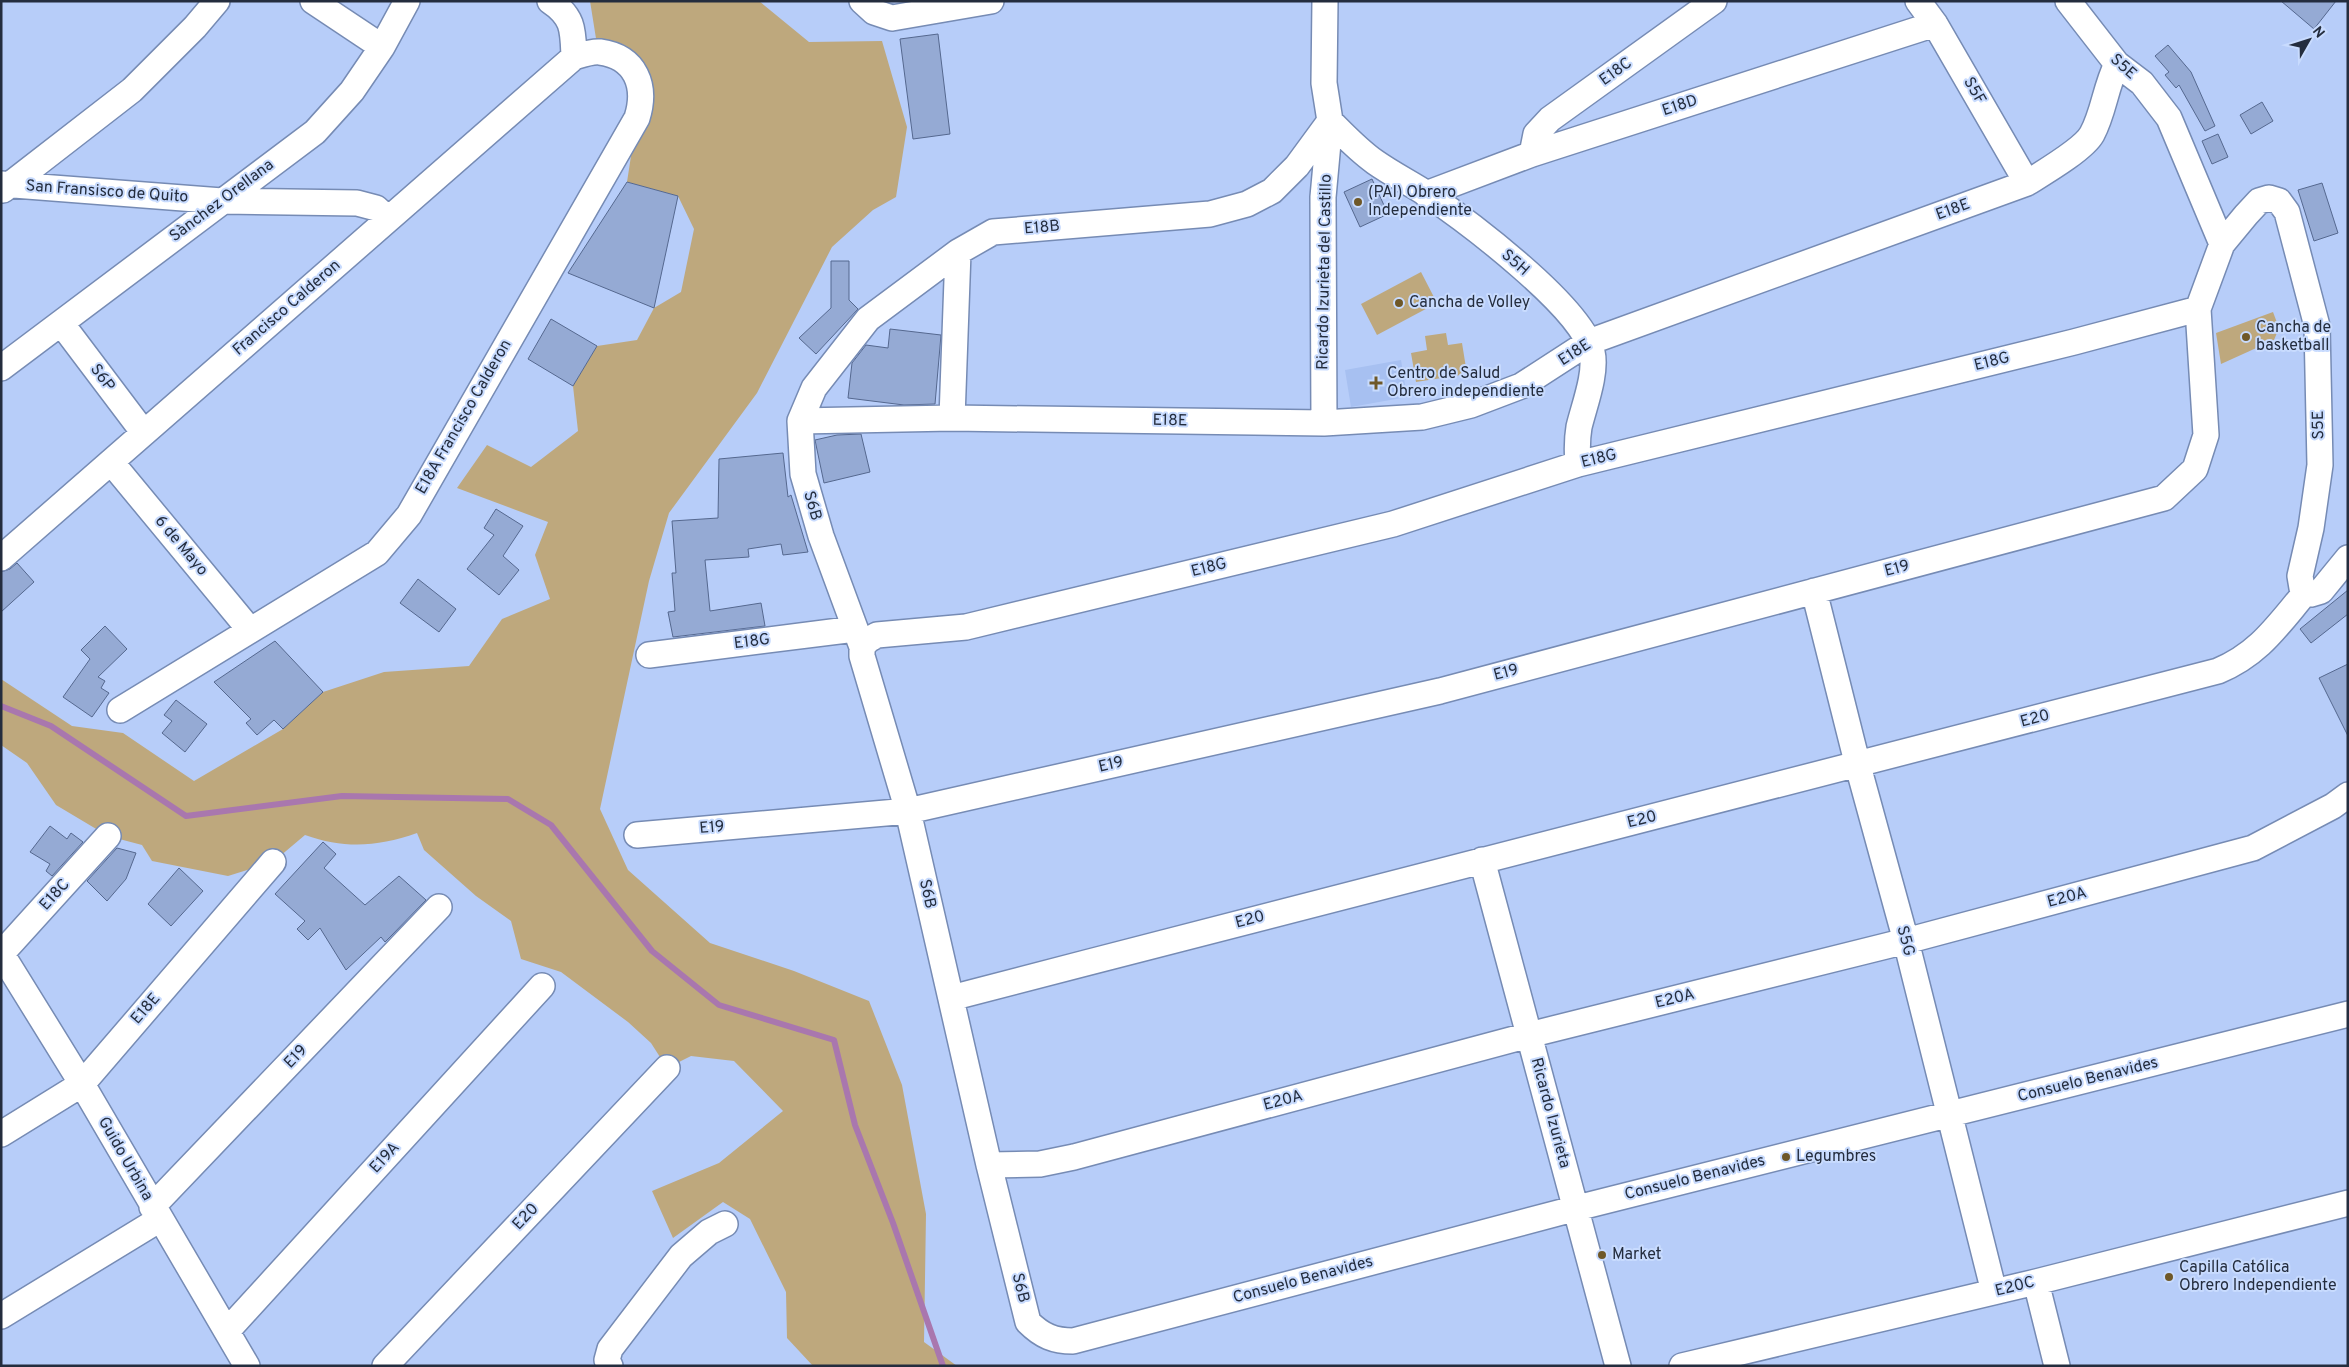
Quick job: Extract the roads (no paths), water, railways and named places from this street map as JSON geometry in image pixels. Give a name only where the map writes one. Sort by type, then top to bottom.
[{"type":"street","points":[[4,187],[132,90],[195,27],[217,1]]},
{"type":"street","points":[[313,1],[382,47]]},
{"type":"street","name":"Sànchez Orellana","points":[[1,368],[315,132],[352,91],[382,47],[406,1]]},
{"type":"street","points":[[550,1],[563,9],[573,27],[574,57]]},
{"type":"street","points":[[868,7],[892,18],[990,1]]},
{"type":"street","name":"Ricardo Izurieta del Castillo","points":[[1324,423],[1322,197],[1330,121],[1324,83],[1325,1]]},
{"type":"street","name":"E18C","points":[[1532,154],[1536,134],[1550,119],[1714,1]]},
{"type":"street","name":"S5F","points":[[1918,1],[1935,24],[2027,183]]},
{"type":"street","name":"S5E","points":[[2068,1],[2117,64],[2142,83],[2169,118],[2222,244],[2259,201],[2269,198],[2279,201],[2287,212],[2317,326],[2320,465],[2312,528],[2300,576],[2305,593]]},
{"type":"street","name":"E18D","points":[[1426,194],[1532,154],[1935,24]]},
{"type":"street","name":"E18A Francisco Calderon","points":[[120,710],[377,553],[408,514],[637,118],[641,97],[635,70],[619,57],[598,51],[574,57]]},
{"type":"street","name":"Francisco Calderon","points":[[1,558],[574,57]]},
{"type":"street","name":"E18E","points":[[800,421],[952,418],[1324,423],[1422,417],[1471,405],[1521,386],[1589,342],[2027,183],[2059,164],[2092,136],[2103,108],[2108,82],[2117,64]]},
{"type":"street","name":"S5H","points":[[1330,121],[1351,143],[1374,162],[1426,194],[1515,262],[1559,303],[1583,330],[1592,352],[1593,366],[1579,429],[1578,464]]},
{"type":"street","name":"E18B","points":[[800,421],[814,388],[868,319],[958,252],[993,232],[1210,214],[1247,204],[1272,191],[1297,166],[1330,121]]},
{"type":"street","name":"San Fransisco de Quito","points":[[4,187],[222,201],[357,203],[376,208],[388,219]]},
{"type":"street","points":[[2198,309],[2222,244]]},
{"type":"street","points":[[952,418],[958,252]]},
{"type":"street","name":"E18G","points":[[649,655],[859,638],[868,640],[877,635],[966,626],[1393,524],[1578,464],[2074,342],[2198,309]]},
{"type":"street","name":"E19","points":[[637,835],[908,812],[1440,691],[2164,498],[2194,468],[2206,436],[2198,309]]},
{"type":"street","name":"S6P","points":[[61,323],[144,433]]},
{"type":"street","name":"S6B","points":[[800,421],[803,474],[821,536],[859,638],[862,656],[908,812],[989,1164],[1028,1322],[1047,1337],[1060,1341],[1073,1341]]},
{"type":"street","name":"6 de Mayo","points":[[111,462],[250,630]]},
{"type":"street","points":[[2305,593],[2311,594],[2321,591],[2348,558]]},
{"type":"street","name":"S5G","points":[[1814,591],[1858,766],[1906,941],[1994,1292]]},
{"type":"street","name":"E20","points":[[951,998],[1482,860],[1858,766],[2218,671],[2239,662],[2255,650],[2305,593]]},
{"type":"street","name":"E20A","points":[[989,1164],[1040,1164],[1074,1157],[1529,1035],[1906,941],[2253,848],[2334,806],[2348,795]]},
{"type":"street","name":"E18C","points":[[1,954],[108,836]]},
{"type":"street","name":"Ricardo Izurieta","points":[[1482,860],[1618,1366]]},
{"type":"street","name":"E18E","points":[[1,1134],[82,1084],[273,862]]},
{"type":"street","name":"E19","points":[[1,1316],[156,1213],[439,907]]},
{"type":"street","name":"Guido Urbina","points":[[1,954],[82,1084],[227,1331],[238,1362]]},
{"type":"street","name":"E19A","points":[[227,1331],[542,986]]},
{"type":"street","name":"Consuelo Benavides","points":[[1073,1341],[1577,1208],[2348,1014]]},
{"type":"street","name":"E20","points":[[385,1366],[667,1068]]},
{"type":"street","name":"E20C","points":[[1682,1366],[2036,1282],[2348,1204]]},
{"type":"street","points":[[610,1366],[607,1360],[610,1349],[681,1256],[701,1237],[725,1224]]},
{"type":"street","points":[[2036,1282],[2057,1366]]},
{"type":"waterway","points":[[1,706],[51,726],[186,816],[342,796],[508,799],[551,825],[652,951],[719,1005],[834,1040],[855,1125],[893,1223],[943,1366]]},
{"type":"place","name":"(PAI) Obrero Independiente","points":[[1358,202]]},
{"type":"place","name":"Cancha de Volley","points":[[1399,303]]},
{"type":"place","name":"Cancha de basketball","points":[[2246,337]]},
{"type":"place","name":"Centro de Salud Obrero independiente","points":[[1376,383]]},
{"type":"place","name":"Legumbres","points":[[1786,1157]]},
{"type":"place","name":"Market","points":[[1602,1255]]},
{"type":"place","name":"Capilla Católica Obrero Independiente","points":[[2169,1277]]}]
